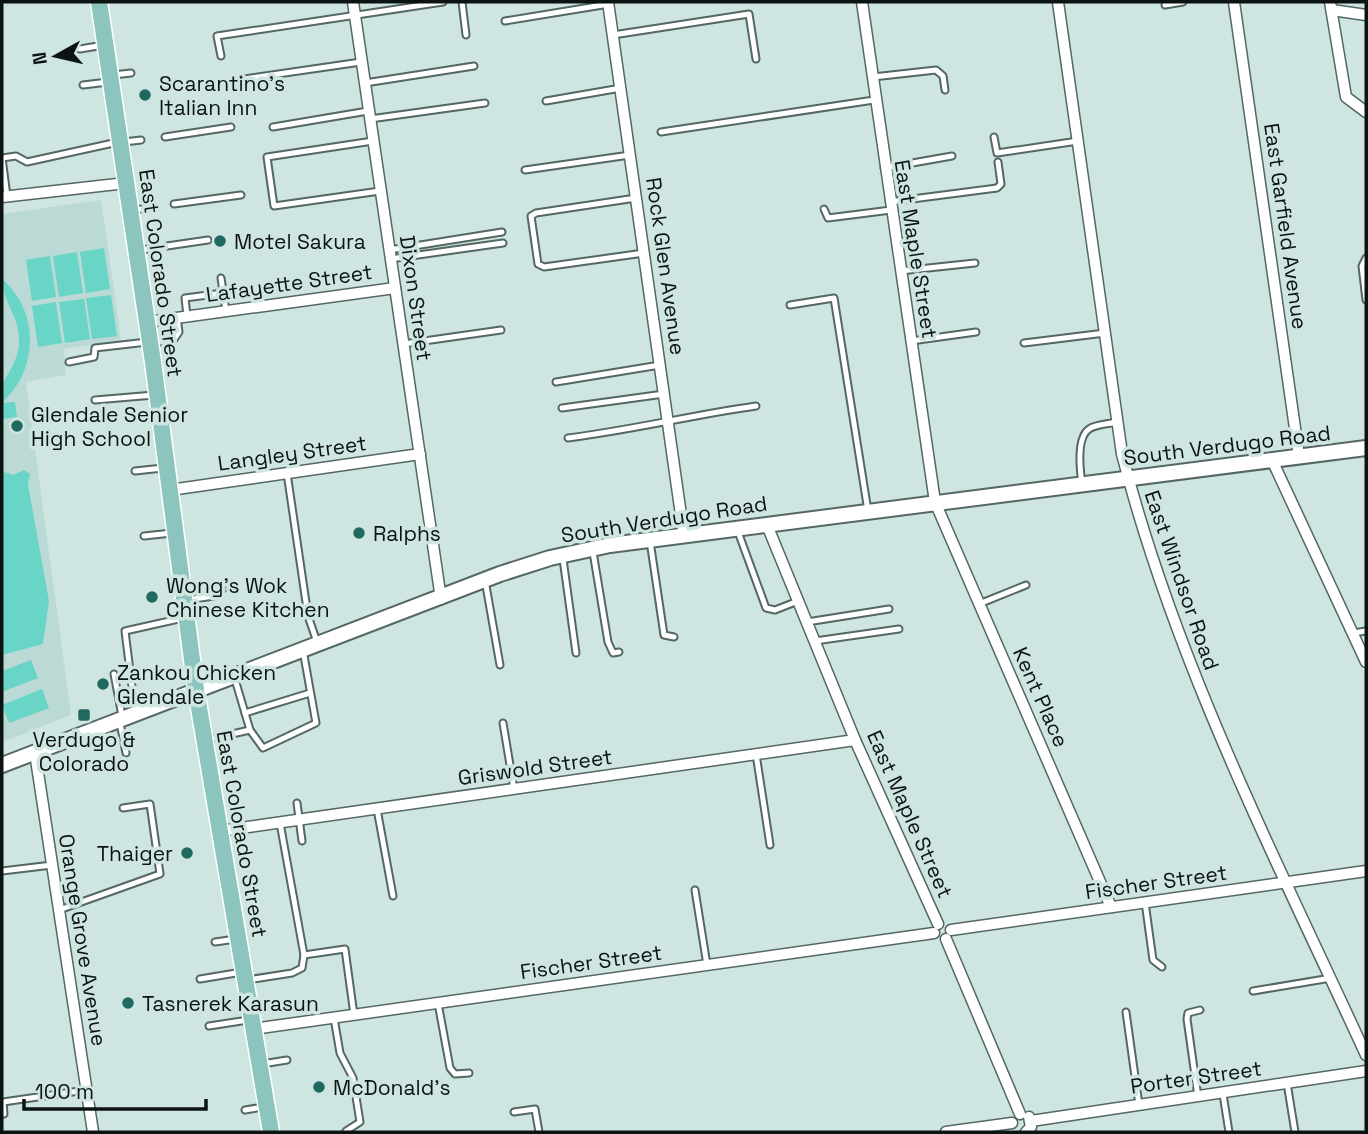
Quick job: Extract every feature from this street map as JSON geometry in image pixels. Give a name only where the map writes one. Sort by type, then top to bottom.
[{"type":"main road","name":"East Colorado Street","points":[[99,2],[151,346],[196,690],[271,1132]]},
{"type":"main road","name":"South Verdugo Road","points":[[2,765],[485,580],[562,555],[650,540],[867,511],[1366,448]]},
{"type":"street","name":"Dixon Street","points":[[353,2],[441,599]]},
{"type":"street","name":"East Maple Street","points":[[862,2],[870,77],[935,502]]},
{"type":"street","name":"East Windsor Road","points":[[1058,2],[1118,422],[1135,508],[1202,697],[1366,1055]]},
{"type":"street","name":"East Garfield Avenue","points":[[1234,2],[1299,456]]},
{"type":"street","name":"Rock Glen Avenue","points":[[609,3],[684,537]]},
{"type":"street","points":[[1366,15],[1331,6],[1346,97],[1366,112]]},
{"type":"street","points":[[5,197],[126,183]]},
{"type":"street","name":"Lafayette Street","points":[[147,321],[395,288]]},
{"type":"street","name":"Langley Street","points":[[170,490],[420,454]]},
{"type":"street","points":[[1272,460],[1366,662]]},
{"type":"street","name":"Kent Place","points":[[935,502],[1111,907]]},
{"type":"street","name":"East Maple Street","points":[[767,525],[936,928]]},
{"type":"street","name":"Griswold Street","points":[[220,831],[855,740]]},
{"type":"street","name":"Orange Grove Avenue","points":[[35,753],[93,1132]]},
{"type":"street","name":"Fischer Street","points":[[948,935],[1111,907],[1366,871]]},
{"type":"street","points":[[946,1132],[1015,1128],[1020,1114],[948,935],[946,923],[936,928],[938,939],[948,935]]},
{"type":"street","name":"Fischer Street","points":[[252,1025],[334,1018],[707,965],[936,928]]},
{"type":"street","name":"Porter Street","points":[[1031,1121],[1366,1071]]},
{"type":"street","points":[[1020,1114],[1026,1114],[1031,1121],[1027,1132]]},
{"type":"lane","points":[[221,56],[217,36],[443,2]]},
{"type":"lane","points":[[462,2],[467,35]]},
{"type":"lane","points":[[1164,5],[1183,2]]},
{"type":"lane","points":[[505,21],[609,3]]},
{"type":"lane","points":[[613,34],[749,14],[756,59]]},
{"type":"lane","points":[[80,49],[106,45]]},
{"type":"lane","points":[[230,81],[361,62]]},
{"type":"lane","points":[[365,83],[474,66]]},
{"type":"lane","points":[[870,77],[936,69],[943,76],[945,90]]},
{"type":"lane","points":[[83,85],[131,73]]},
{"type":"lane","points":[[546,101],[621,88]]},
{"type":"lane","points":[[661,132],[874,100]]},
{"type":"lane","points":[[273,127],[485,103]]},
{"type":"lane","points":[[164,137],[231,127]]},
{"type":"lane","points":[[994,137],[997,153],[1078,141]]},
{"type":"lane","points":[[5,197],[2,158],[16,156],[27,162],[120,142],[142,140]]},
{"type":"lane","points":[[373,141],[267,158],[274,206],[380,191]]},
{"type":"lane","points":[[525,170],[630,155]]},
{"type":"lane","points":[[884,168],[952,156]]},
{"type":"lane","points":[[824,209],[828,218],[997,188],[1001,184],[998,162]]},
{"type":"lane","points":[[174,204],[242,195]]},
{"type":"lane","points":[[636,198],[531,216],[538,264],[544,267],[644,253]]},
{"type":"lane","points":[[130,211],[151,208]]},
{"type":"lane","points":[[390,255],[502,232]]},
{"type":"lane","points":[[167,246],[208,240]]},
{"type":"lane","points":[[390,255],[503,243]]},
{"type":"lane","points":[[137,250],[156,247]]},
{"type":"lane","points":[[1366,258],[1362,266],[1366,300]]},
{"type":"lane","points":[[900,271],[975,263]]},
{"type":"lane","points":[[221,278],[226,311]]},
{"type":"lane","points":[[69,362],[94,357],[95,348],[169,348],[179,332],[185,298],[223,293]]},
{"type":"lane","points":[[790,305],[834,298],[867,511]]},
{"type":"lane","points":[[403,344],[501,330]]},
{"type":"lane","points":[[911,341],[976,332]]},
{"type":"lane","points":[[1024,343],[1105,332]]},
{"type":"lane","points":[[556,382],[660,365]]},
{"type":"lane","points":[[95,400],[157,394]]},
{"type":"lane","points":[[562,408],[664,394]]},
{"type":"lane","points":[[568,438],[628,430],[668,419],[756,406]]},
{"type":"lane","points":[[132,416],[160,412]]},
{"type":"lane","points":[[1082,484],[1078,458],[1084,434],[1094,426],[1118,422]]},
{"type":"lane","points":[[135,471],[167,467]]},
{"type":"lane","points":[[286,473],[309,616],[318,645]]},
{"type":"lane","points":[[737,529],[766,608],[770,611],[798,601]]},
{"type":"lane","points":[[144,536],[176,533]]},
{"type":"lane","points":[[650,540],[664,635],[674,637]]},
{"type":"lane","points":[[592,549],[608,642],[613,653],[619,652]]},
{"type":"lane","points":[[562,555],[576,653]]},
{"type":"lane","points":[[485,580],[500,665]]},
{"type":"lane","points":[[125,753],[124,631],[215,585],[223,589],[214,596],[184,603]]},
{"type":"lane","points":[[979,604],[1026,585]]},
{"type":"lane","points":[[807,622],[889,609]]},
{"type":"lane","points":[[815,641],[899,629]]},
{"type":"lane","points":[[1353,633],[1366,631]]},
{"type":"lane","points":[[234,676],[250,730],[263,748],[316,723],[303,650]]},
{"type":"lane","points":[[114,674],[126,717]]},
{"type":"lane","points":[[245,713],[310,692]]},
{"type":"lane","points":[[503,723],[514,789]]},
{"type":"lane","points":[[204,740],[250,730]]},
{"type":"lane","points":[[755,754],[770,845]]},
{"type":"lane","points":[[297,803],[302,841]]},
{"type":"lane","points":[[59,910],[160,874],[150,804],[123,808]]},
{"type":"lane","points":[[377,809],[393,896]]},
{"type":"lane","points":[[200,979],[292,973],[302,968],[304,955],[281,823]]},
{"type":"lane","points":[[2,871],[52,865]]},
{"type":"lane","points":[[695,890],[707,965]]},
{"type":"lane","points":[[1145,902],[1153,960],[1162,967]]},
{"type":"lane","points":[[215,942],[238,939]]},
{"type":"lane","points":[[304,955],[344,948],[354,1015]]},
{"type":"lane","points":[[1253,991],[1331,978]]},
{"type":"lane","points":[[438,1003],[450,1068],[455,1074],[469,1073]]},
{"type":"lane","points":[[1198,1097],[1187,1019],[1188,1013],[1200,1010]]},
{"type":"lane","points":[[1126,1012],[1139,1105]]},
{"type":"lane","points":[[334,1018],[340,1053],[354,1078],[360,1122],[346,1131]]},
{"type":"lane","points":[[209,1026],[252,1025]]},
{"type":"lane","points":[[259,1065],[287,1060]]},
{"type":"lane","points":[[1287,1083],[1294,1132]]},
{"type":"lane","points":[[4,1114],[3,1102],[86,1090]]},
{"type":"lane","points":[[1223,1094],[1228,1132]]},
{"type":"lane","points":[[245,1110],[267,1107]]},
{"type":"lane","points":[[514,1112],[535,1109],[539,1132]]},
{"type":"shaded area","name":"Glendale Senior High School","points":[[101,200],[121,340],[64,349],[66,375],[26,382],[71,715],[2,742],[2,214]]},
{"type":"green space","points":[[104,248],[110,289],[86,293],[80,252]]},
{"type":"green space","points":[[77,252],[83,293],[59,297],[53,256]]},
{"type":"green space","points":[[50,256],[56,297],[32,301],[26,260]]},
{"type":"green space","points":[[2,279],[23,308],[30,341],[23,374],[2,403],[15,402],[17,417],[2,419],[1,398],[2,386],[19,348],[19,332]]},
{"type":"green space","points":[[111,295],[117,336],[92,339],[86,298]]},
{"type":"green space","points":[[84,299],[90,339],[65,343],[59,302]]},
{"type":"green space","points":[[56,302],[62,343],[38,347],[32,306]]},
{"type":"green space","points":[[24,470],[30,474],[28,485],[49,601],[43,644],[2,655],[2,471],[13,475]]},
{"type":"green space","points":[[31,660],[38,678],[2,692],[2,671]]},
{"type":"green space","points":[[42,689],[49,708],[9,723],[2,705]]},
{"type":"place","name":"Scarantino's Italian Inn","points":[[145,95]]},
{"type":"place","name":"Motel Sakura","points":[[220,241]]},
{"type":"place","name":"Glendale Senior High School","points":[[17,426]]},
{"type":"place","name":"Ralphs","points":[[359,533]]},
{"type":"place","name":"Wong's Wok Chinese Kitchen","points":[[152,597]]},
{"type":"place","name":"Zankou Chicken Glendale","points":[[103,684]]},
{"type":"place","name":"Verdugo & Colorado","points":[[84,715]]},
{"type":"place","name":"Thaiger","points":[[187,853]]},
{"type":"place","name":"Tasnerek Karasun","points":[[128,1003]]},
{"type":"place","name":"McDonald's","points":[[319,1087]]}]
